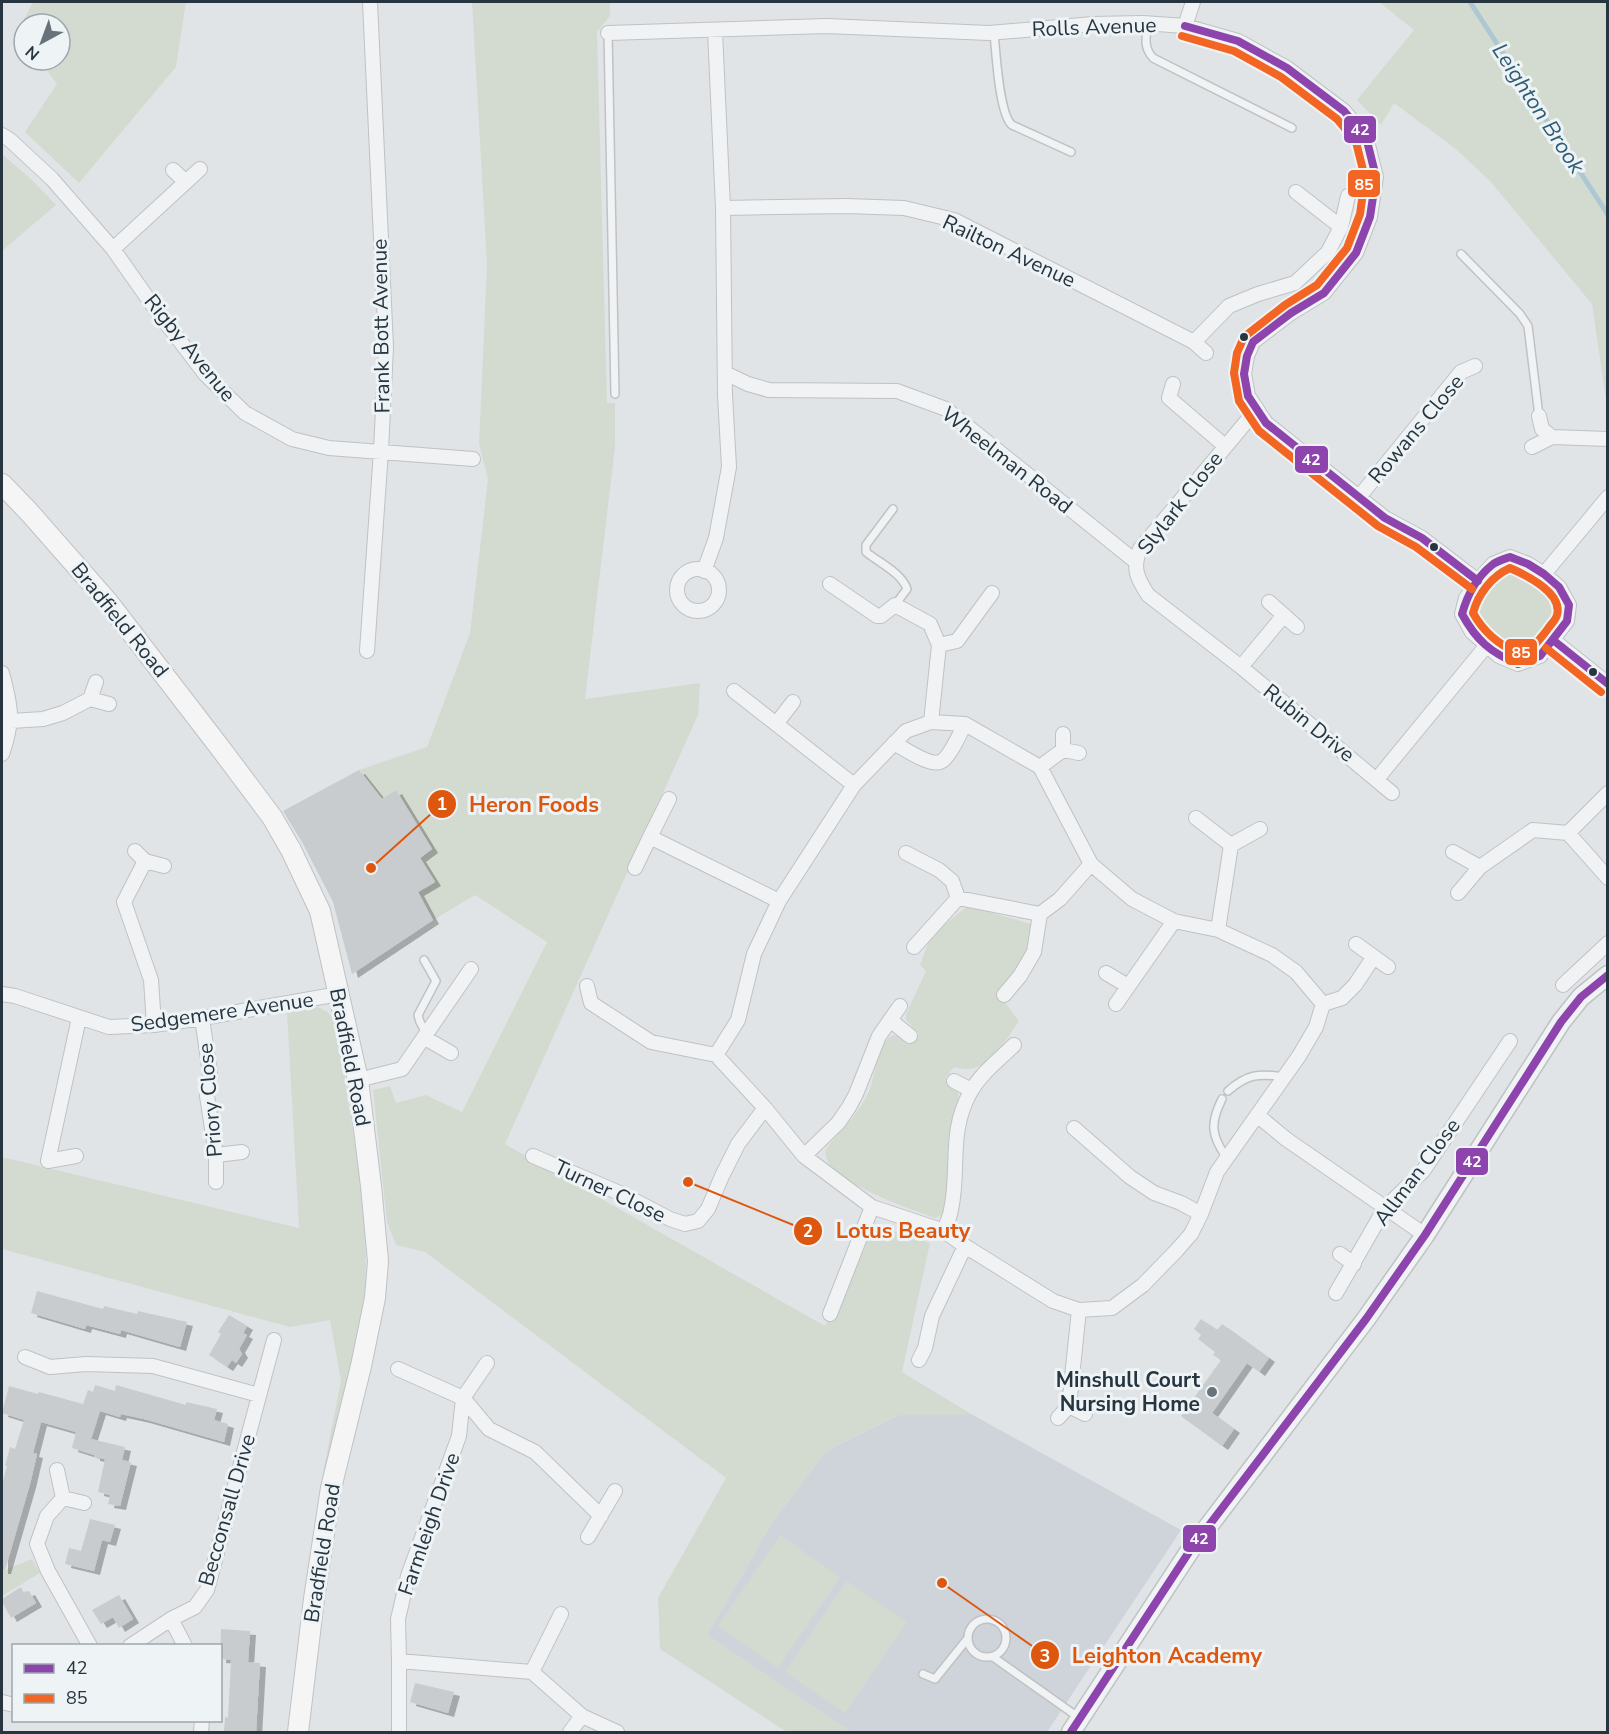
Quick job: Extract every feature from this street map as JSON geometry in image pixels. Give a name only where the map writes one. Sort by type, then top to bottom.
[{"type":"main road","name":"Bradfield Road","points":[[2,484],[108,602],[221,749],[272,818],[291,850],[320,911],[358,1080],[378,1261],[376,1288],[361,1366],[331,1488],[314,1599],[298,1732]]},
{"type":"street","name":"Frank Bott Avenue","points":[[367,651],[386,347],[370,2]]},
{"type":"street","points":[[1185,26],[1193,2]]},
{"type":"street","name":"Rolls Avenue","points":[[608,33],[827,26],[994,33],[1093,24],[1148,23],[1185,26],[1238,41],[1287,68],[1344,111],[1366,137],[1376,177],[1370,217],[1356,253],[1324,293],[1291,313],[1253,342],[1247,356],[1244,374],[1248,396],[1266,423],[1385,518],[1422,538],[1478,581]]},
{"type":"street","points":[[704,571],[716,538],[729,466],[725,373],[723,208],[715,31]]},
{"type":"street","name":"Rigby Avenue","points":[[2,135],[52,179],[113,249],[206,374],[244,413],[292,439],[329,448],[473,459]]},
{"type":"street","points":[[113,249],[200,169]]},
{"type":"street","points":[[173,171],[186,182]]},
{"type":"street","points":[[1296,192],[1341,227]]},
{"type":"street","points":[[1194,342],[1229,306],[1295,283],[1328,252],[1341,227],[1348,196]]},
{"type":"street","name":"Railton Avenue","points":[[723,208],[846,206],[904,208],[954,220],[1194,342],[1206,353]]},
{"type":"street","name":"Rowans Close","points":[[1359,497],[1461,372],[1475,366]]},
{"type":"street","name":"Wheelman Road","points":[[725,373],[748,384],[769,390],[897,391],[946,409],[1135,561]]},
{"type":"street","points":[[1173,384],[1169,398],[1225,446]]},
{"type":"street","name":"Slylark Close","points":[[1241,667],[1148,595],[1138,580],[1135,561],[1140,549],[1256,410]]},
{"type":"street","points":[[1539,416],[1542,429],[1552,436]]},
{"type":"street","points":[[1532,447],[1552,436],[1608,439]]},
{"type":"street","points":[[1544,574],[1608,497]]},
{"type":"street","points":[[1510,557],[1528,564],[1559,587],[1569,605],[1567,621],[1540,656],[1518,664],[1499,656],[1472,632],[1462,614],[1466,598],[1478,581],[1493,564],[1510,557]]},
{"type":"street","points":[[831,584],[878,616],[895,605],[930,624],[939,645],[931,722]]},
{"type":"street","points":[[939,645],[957,641],[992,593]]},
{"type":"street","points":[[1269,602],[1297,627]]},
{"type":"street","points":[[1241,667],[1284,615]]},
{"type":"street","points":[[1553,640],[1608,684]]},
{"type":"street","points":[[1377,779],[1487,645]]},
{"type":"street","name":"Rubin Drive","points":[[1241,667],[1392,793]]},
{"type":"street","points":[[2,673],[8,695],[11,721],[2,754]]},
{"type":"street","points":[[11,721],[43,719],[63,714],[90,699],[96,682]]},
{"type":"street","points":[[734,691],[854,785]]},
{"type":"street","points":[[90,699],[109,704]]},
{"type":"street","points":[[776,724],[793,702]]},
{"type":"street","points":[[716,1055],[738,1020],[754,954],[779,901],[854,785],[906,731],[931,722],[965,724],[1041,767],[1091,864],[1132,899],[1174,921],[1218,930],[1272,955],[1296,972],[1323,1004]]},
{"type":"street","points":[[894,743],[928,762],[936,763],[943,760],[965,724]]},
{"type":"street","points":[[1063,734],[1063,750]]},
{"type":"street","points":[[1041,767],[1063,750],[1079,753]]},
{"type":"street","points":[[1568,833],[1608,793]]},
{"type":"street","points":[[635,868],[669,799]]},
{"type":"street","points":[[1196,818],[1231,845]]},
{"type":"street","points":[[1231,845],[1260,829]]},
{"type":"street","points":[[1458,893],[1480,867],[1533,830],[1568,833],[1608,878]]},
{"type":"street","points":[[651,837],[779,901]]},
{"type":"street","points":[[1218,930],[1231,845]]},
{"type":"street","points":[[1454,852],[1480,867]]},
{"type":"street","points":[[906,853],[939,870],[952,881],[958,898]]},
{"type":"street","points":[[154,1025],[151,980],[124,902],[140,856],[164,866]]},
{"type":"street","points":[[1004,995],[1020,976],[1034,952],[1040,914],[1060,899],[1091,864]]},
{"type":"street","points":[[958,898],[1040,914]]},
{"type":"street","points":[[914,947],[958,898]]},
{"type":"street","points":[[1116,1005],[1174,921]]},
{"type":"street","points":[[1563,985],[1608,943]]},
{"type":"street","points":[[1356,944],[1388,967]]},
{"type":"street","points":[[1323,1004],[1342,998],[1355,985],[1373,958]]},
{"type":"street","points":[[358,1080],[402,1069],[471,969]]},
{"type":"street","points":[[1106,973],[1128,986]]},
{"type":"street","points":[[1076,1726],[1191,1549],[1365,1319],[1425,1234],[1561,1022],[1581,997],[1608,975]]},
{"type":"street","points":[[586,986],[591,1003],[651,1042],[716,1055],[765,1108],[804,1156],[872,1207],[944,1231],[1053,1301],[1079,1310],[1112,1308],[1143,1285],[1191,1234],[1217,1172],[1316,1027],[1323,1004]]},
{"type":"street","name":"Sedgemere Avenue","points":[[2,994],[15,996],[109,1027],[154,1025],[339,994]]},
{"type":"street","points":[[804,1156],[838,1123],[849,1107],[879,1036],[900,1006]]},
{"type":"street","points":[[76,1156],[48,1161],[79,1018]]},
{"type":"street","name":"Priory Close","points":[[202,1018],[210,1073],[207,1096],[216,1155],[216,1182]]},
{"type":"street","points":[[890,1020],[910,1036]]},
{"type":"street","points":[[426,1036],[451,1053]]},
{"type":"street","name":"Allman Close","points":[[1336,1293],[1385,1208],[1423,1171],[1506,1046],[1490,1045]]},
{"type":"street","points":[[944,1231],[953,1200],[957,1128],[963,1108],[971,1090],[985,1073],[1014,1046]]},
{"type":"street","points":[[954,1081],[971,1090]]},
{"type":"street","name":"Turner Close","points":[[533,1155],[685,1224],[698,1221],[708,1209],[738,1144],[765,1108]]},
{"type":"street","points":[[1257,1115],[1286,1139],[1425,1234]]},
{"type":"street","points":[[1074,1128],[1154,1193],[1181,1203],[1201,1214]]},
{"type":"street","points":[[216,1155],[242,1152]]},
{"type":"street","points":[[830,1314],[872,1207]]},
{"type":"street","points":[[919,1360],[928,1338],[932,1316],[965,1246]]},
{"type":"street","points":[[1340,1254],[1354,1264]]},
{"type":"street","points":[[1058,1418],[1069,1406],[1079,1310]]},
{"type":"street","name":"Becconsall Drive","points":[[133,1644],[171,1619],[195,1607],[207,1590],[274,1340]]},
{"type":"street","points":[[26,1357],[50,1367],[86,1364],[153,1366],[259,1395]]},
{"type":"street","name":"Farmleigh Drive","points":[[399,1732],[398,1619],[408,1576],[459,1436],[463,1398],[487,1363]]},
{"type":"street","points":[[398,1369],[463,1398],[489,1429],[535,1452],[602,1516]]},
{"type":"street","points":[[1069,1406],[1085,1414]]},
{"type":"street","points":[[57,1470],[63,1498]]},
{"type":"street","points":[[588,1537],[615,1491]]},
{"type":"street","points":[[63,1498],[84,1503]]},
{"type":"street","points":[[63,1498],[47,1516],[37,1544],[48,1570],[89,1644]]},
{"type":"street","points":[[532,1672],[561,1614]]},
{"type":"street","points":[[171,1619],[184,1644]]},
{"type":"street","points":[[399,1661],[532,1672],[582,1716],[617,1732]]},
{"type":"street","points":[[570,1732],[582,1716]]},
{"type":"lane","points":[[1148,23],[1146,46],[1153,58],[1292,128]]},
{"type":"lane","points":[[608,33],[615,394]]},
{"type":"lane","points":[[994,33],[1007,120],[1012,125],[1071,152]]},
{"type":"lane","points":[[1461,254],[1520,314],[1528,326],[1539,416]]},
{"type":"lane","points":[[893,509],[866,545],[866,552],[905,584],[907,589],[895,605]]},
{"type":"lane","points":[[424,960],[436,981],[418,1015],[426,1036]]},
{"type":"lane","points":[[1228,1091],[1242,1080],[1252,1076],[1265,1074],[1284,1077]]},
{"type":"lane","points":[[1222,1099],[1213,1121],[1213,1133],[1226,1157]]},
{"type":"lane","points":[[990,1619],[1001,1625],[1006,1637],[1003,1649],[993,1657],[976,1653],[969,1644],[968,1638],[969,1632],[978,1622],[990,1619]]},
{"type":"lane","points":[[923,1674],[935,1679],[968,1638]]},
{"type":"lane","points":[[993,1657],[1076,1726]]},
{"type":"shaded area","points":[[33,2],[186,2],[176,67],[79,183],[25,132],[57,84],[48,72],[72,72],[72,12],[28,12]]},
{"type":"shaded area","points":[[472,2],[610,2],[610,16],[597,32],[607,403],[615,403],[615,447],[585,699],[700,683],[698,715],[505,1144],[825,1326],[871,1224],[930,1243],[902,1372],[973,1415],[899,1415],[826,1451],[772,1523],[707,1635],[851,1732],[787,1732],[660,1649],[658,1598],[726,1478],[425,1252],[396,1245],[387,1222],[373,1090],[390,1086],[396,1103],[426,1095],[462,1112],[547,942],[475,895],[433,920],[418,892],[435,882],[420,858],[432,849],[396,791],[382,799],[359,770],[427,747],[470,633],[488,479],[479,444],[487,265]]},
{"type":"shaded area","points":[[1379,2],[1607,2],[1607,407],[1592,304],[1490,181],[1457,150],[1394,103],[1381,125],[1357,100],[1414,30]]},
{"type":"shaded area","points":[[2,154],[56,205],[2,251]]},
{"type":"shaded area","points":[[1512,569],[1533,578],[1553,597],[1559,609],[1555,622],[1542,640],[1534,648],[1523,653],[1516,653],[1498,646],[1477,624],[1472,609],[1478,596],[1492,579]]},
{"type":"shaded area","points":[[968,906],[1031,924],[1029,949],[1015,976],[997,992],[1019,1021],[993,1057],[975,1068],[954,1067],[945,1078],[953,1084],[959,1097],[949,1140],[945,1205],[942,1215],[935,1218],[865,1190],[852,1182],[829,1164],[826,1149],[856,1113],[866,1097],[886,1041],[895,1035],[910,1043],[919,1034],[906,1020],[906,1014],[926,971],[920,965],[931,935]]},
{"type":"shaded area","points":[[318,1007],[331,1015],[338,1029],[365,1213],[366,1267],[364,1309],[347,1386],[322,1478],[341,1381],[330,1320],[290,1327],[2,1249],[2,1157],[299,1228],[287,1012]]},
{"type":"shaded area","points":[[899,1415],[973,1415],[1181,1530],[1047,1732],[851,1732],[707,1635],[772,1523],[826,1451]]},
{"type":"shaded area","points":[[780,1535],[840,1577],[778,1668],[718,1626]]},
{"type":"shaded area","points":[[32,1559],[40,1573],[2,1596],[2,1571]]},
{"type":"shaded area","points":[[847,1581],[907,1622],[845,1713],[785,1672]]},
{"type":"building","points":[[359,770],[382,799],[396,790],[432,849],[420,858],[435,882],[418,892],[433,920],[352,974],[333,902],[283,811]]},
{"type":"building","points":[[37,1291],[103,1309],[104,1306],[137,1314],[138,1311],[187,1322],[180,1347],[121,1330],[120,1334],[86,1325],[85,1329],[31,1313]]},
{"type":"building","points":[[229,1315],[247,1326],[243,1333],[247,1335],[239,1349],[242,1354],[236,1363],[232,1360],[227,1367],[209,1355],[221,1334],[218,1332]]},
{"type":"building","name":"Minshull Court Nursing Home","points":[[1201,1319],[1217,1330],[1222,1324],[1269,1358],[1259,1372],[1247,1363],[1212,1413],[1234,1429],[1222,1446],[1181,1416],[1221,1360],[1213,1355],[1215,1352],[1198,1339],[1201,1335],[1194,1329]]},
{"type":"building","points":[[95,1385],[115,1391],[116,1385],[186,1405],[186,1402],[217,1409],[214,1420],[228,1424],[224,1442],[144,1419],[121,1414],[120,1417],[100,1411],[91,1439],[125,1447],[122,1460],[131,1462],[120,1506],[108,1504],[110,1495],[98,1492],[105,1459],[72,1448],[76,1432],[41,1422],[33,1453],[37,1454],[30,1484],[5,1570],[2,1570],[2,1485],[10,1447],[15,1449],[24,1420],[2,1413],[9,1386],[83,1404],[88,1390],[93,1392]]},
{"type":"building","points":[[90,1519],[115,1525],[110,1542],[102,1540],[94,1571],[65,1564],[69,1548],[81,1551]]},
{"type":"building","points":[[21,1587],[24,1593],[29,1591],[36,1603],[11,1618],[2,1599]]},
{"type":"building","points":[[119,1595],[133,1619],[119,1628],[113,1617],[101,1624],[92,1610]]},
{"type":"building","points":[[221,1629],[250,1631],[248,1662],[260,1663],[256,1732],[224,1732],[225,1717],[228,1718],[231,1660],[222,1659]]},
{"type":"building","points":[[415,1683],[454,1692],[448,1713],[410,1702]]},
{"type":"waterway","name":"Leighton Brook","points":[[1470,2],[1608,215]]},
{"type":"transit line","name":"42","points":[[1185,26],[1238,41],[1287,68],[1344,111],[1366,137],[1376,177],[1370,217],[1356,253],[1324,293],[1291,313],[1253,342],[1247,356],[1244,374],[1248,396],[1266,423],[1385,518],[1422,538],[1478,581]]},
{"type":"transit line","name":"85","points":[[1182,36],[1234,51],[1281,77],[1337,119],[1356,142],[1365,178],[1360,214],[1347,248],[1317,285],[1285,305],[1244,337],[1237,353],[1234,373],[1239,401],[1259,431],[1378,526],[1416,547],[1472,589]]},
{"type":"transit line","name":"42","points":[[1510,557],[1544,574],[1559,587],[1569,605],[1567,621],[1540,656],[1518,664],[1485,645],[1462,614],[1470,594],[1482,575],[1494,564],[1510,557]]},
{"type":"transit line","name":"85","points":[[1510,568],[1542,586],[1549,592],[1557,607],[1555,619],[1540,639],[1532,647],[1518,653],[1492,637],[1473,613],[1478,599],[1487,586],[1503,571],[1510,568]]},
{"type":"transit line","name":"42","points":[[1553,640],[1608,684]]},
{"type":"transit line","name":"85","points":[[1546,648],[1601,692]]},
{"type":"transit line","name":"42","points":[[1071,1732],[1191,1549],[1366,1319],[1425,1235],[1561,1022],[1581,997],[1608,975]]},
{"type":"place","name":"Heron Foods","points":[[371,868]]},
{"type":"place","name":"Lotus Beauty","points":[[688,1182]]},
{"type":"place","name":"Minshull Court Nursing Home","points":[[1212,1392]]},
{"type":"place","name":"Leighton Academy","points":[[942,1583]]}]
